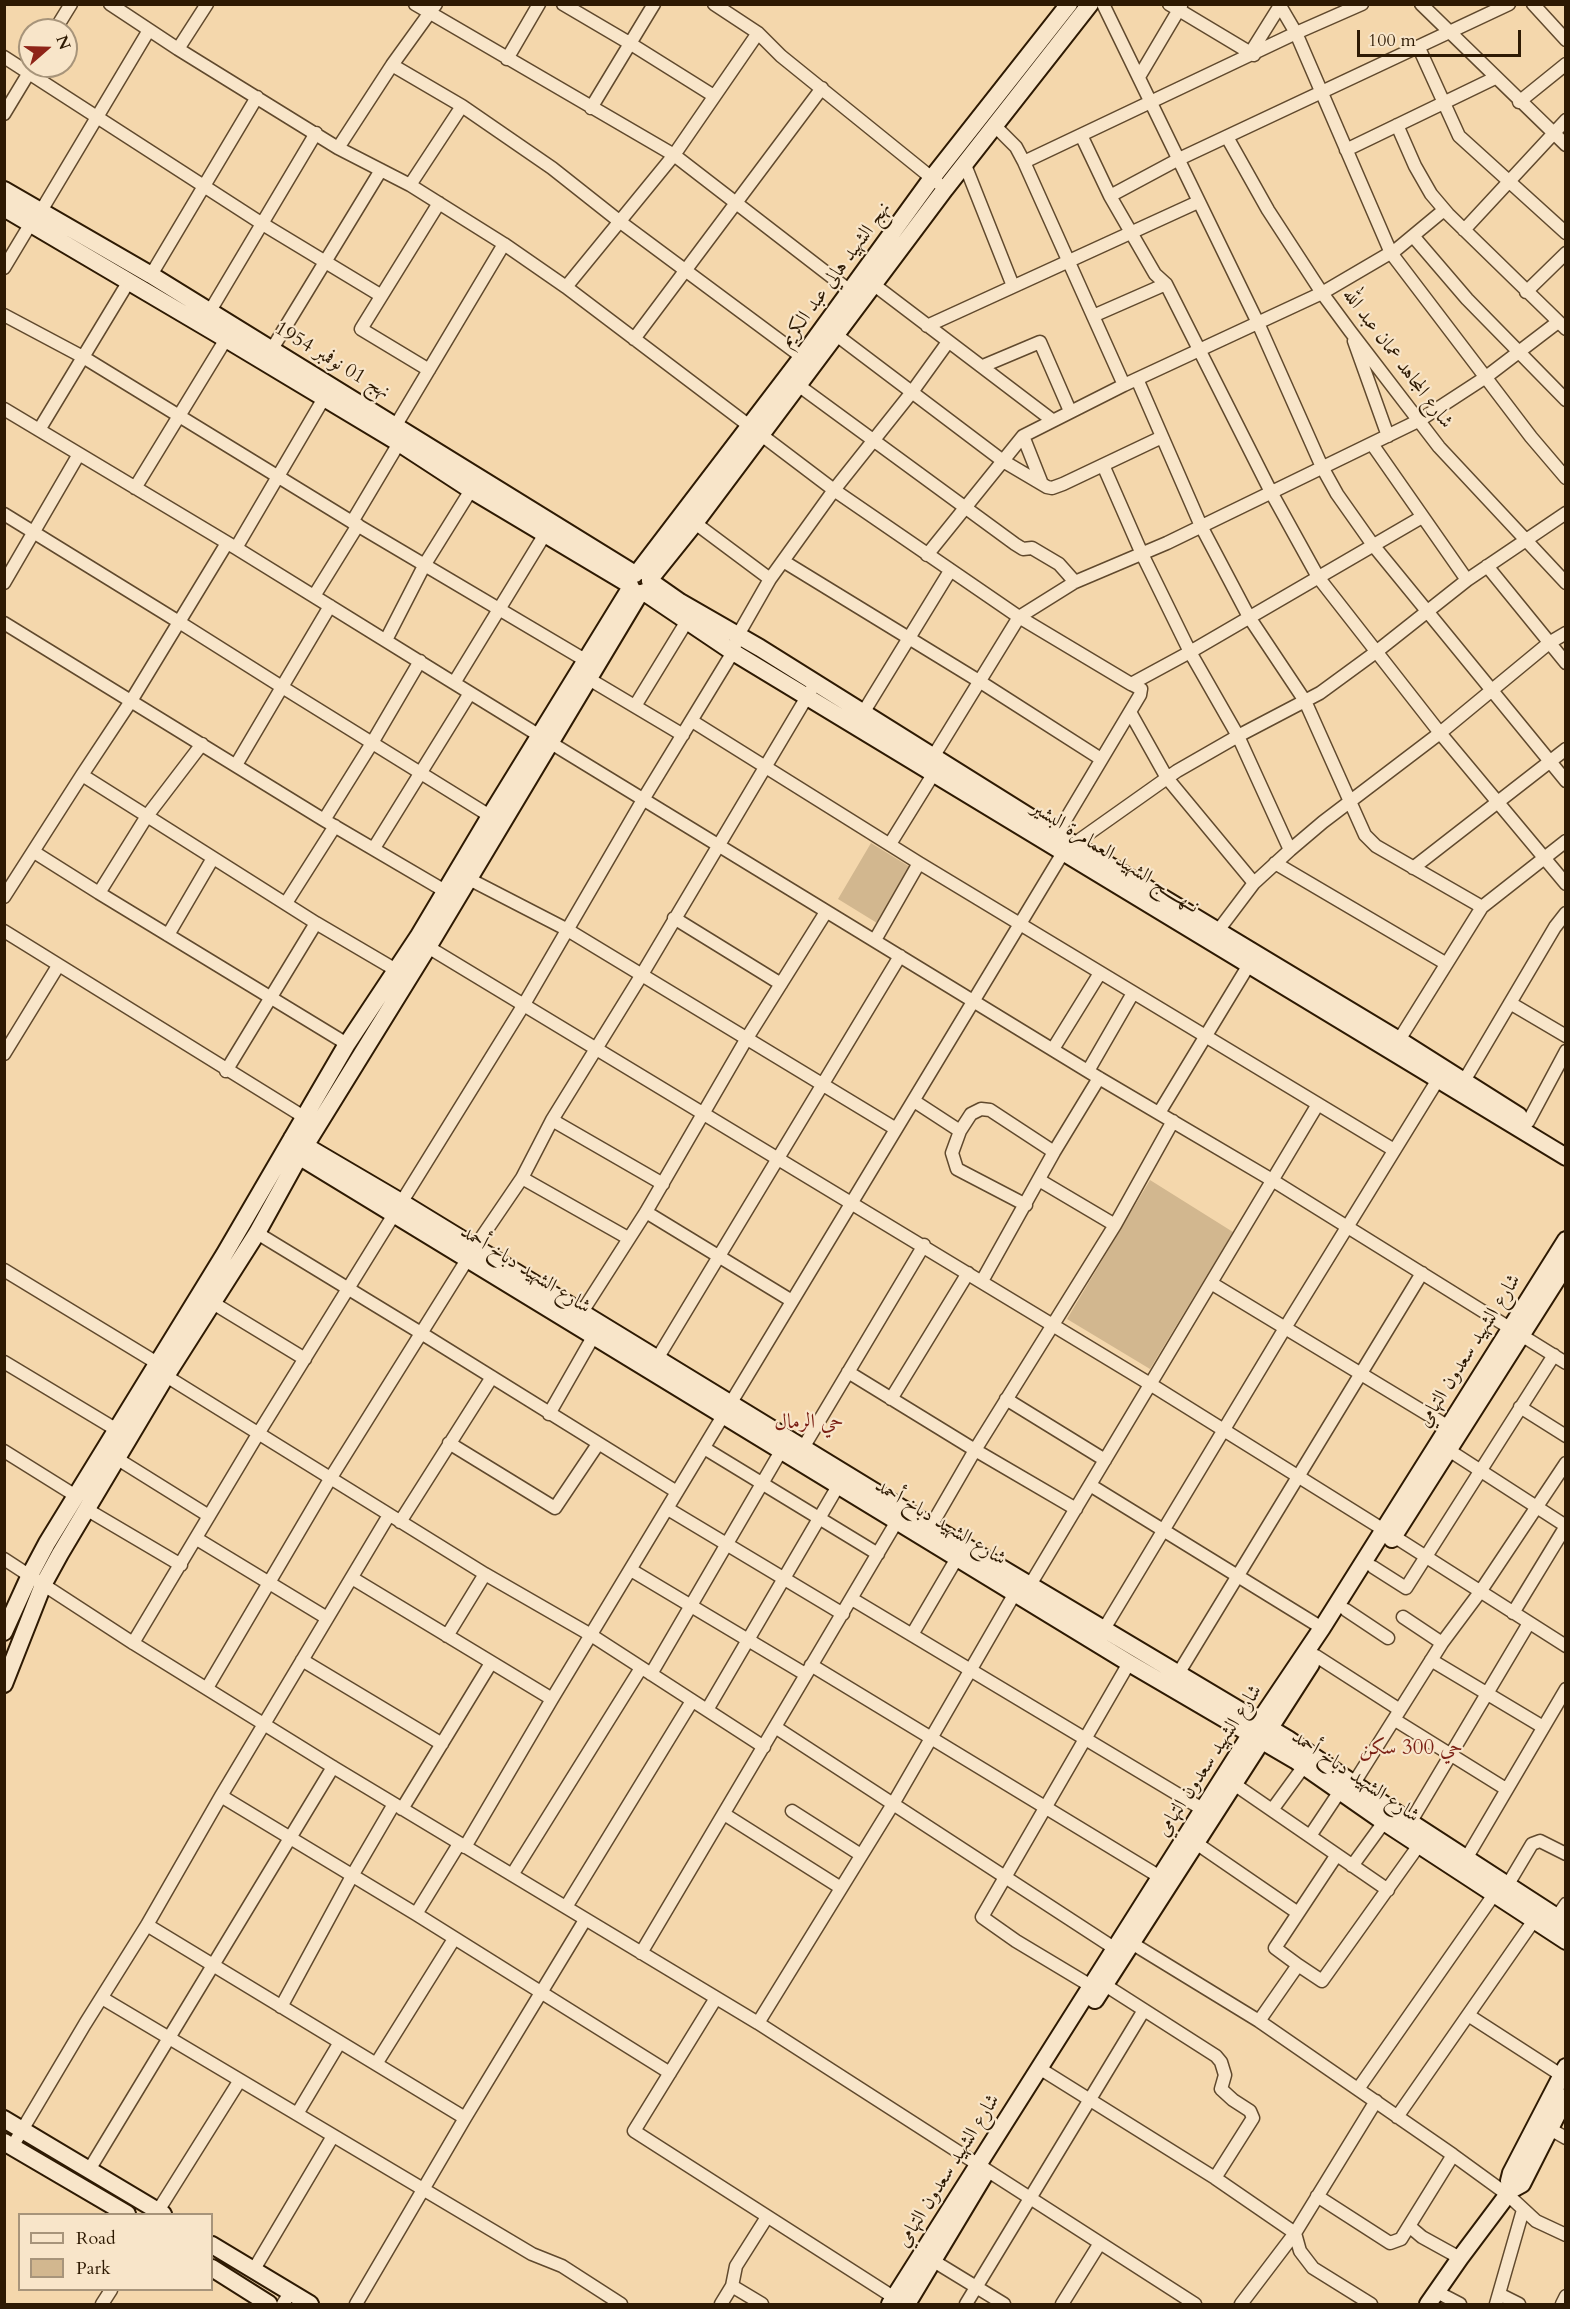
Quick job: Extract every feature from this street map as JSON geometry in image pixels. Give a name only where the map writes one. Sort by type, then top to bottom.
[{"type":"main road","name":"نهج الشهيد هالي عبد الكريم","points":[[640,583],[755,430],[802,357],[850,291],[939,184],[1069,4]]},
{"type":"main road","points":[[81,1503],[116,1458],[162,1369],[296,1147],[428,947],[469,879],[585,660],[640,583],[695,523],[755,430],[798,385],[836,334],[873,284],[939,184],[964,165],[1090,4]]},
{"type":"main road","name":"نهج 01 نوفمبر 1954","points":[[4,190],[36,217],[129,281],[399,443],[428,454],[640,583]]},
{"type":"main road","name":"نهج 01 نوفمبر 1954","points":[[4,208],[36,217],[151,275],[396,425],[471,490],[545,534],[640,583]]},
{"type":"main road","points":[[640,583],[680,602],[738,635],[811,690],[863,713],[936,764]]},
{"type":"main road","points":[[4,1632],[81,1503],[117,1430],[213,1303],[256,1233],[296,1147],[304,1117],[347,1044],[396,970],[490,816],[589,679],[640,583]]},
{"type":"main road","name":"نــهـــــج الشهيد العمامرة البشير","points":[[640,583],[687,621],[733,652],[811,690],[1058,834],[1069,848]]},
{"type":"main road","name":"نــهـــــج الشهيد العمامرة البشير","points":[[936,764],[1441,1075],[1566,1157]]},
{"type":"main road","name":"نــهـــــج الشهيد العمامرة البشير","points":[[1252,959],[1399,1040],[1441,1075],[1464,1081],[1566,1145]]},
{"type":"main road","name":"شارع الشهيد دباخ أحمد","points":[[296,1147],[471,1254],[593,1337],[727,1409],[800,1454],[931,1526],[1129,1664],[1259,1731],[1304,1766],[1347,1787],[1384,1822],[1407,1828],[1419,1845],[1463,1865]]},
{"type":"main road","name":"شارع الشهيد سعدون التهامي","points":[[899,2303],[1098,1986],[1161,1877],[1208,1813],[1322,1628],[1447,1449],[1566,1240]]},
{"type":"main road","name":"شارع الشهيد دباخ أحمد","points":[[471,1254],[582,1312],[657,1359],[781,1451],[800,1454],[838,1486],[957,1558],[1104,1629],[1178,1674],[1259,1731],[1463,1865],[1501,1889],[1553,1914],[1566,1941]]},
{"type":"main road","name":"شارع الشهيد سعدون التهامي","points":[[1122,1942],[1196,1843],[1208,1813],[1234,1784],[1259,1731],[1316,1656],[1346,1610],[1373,1567],[1447,1426],[1566,1265]]},
{"type":"main road","points":[[4,1684],[36,1580]]},
{"type":"main road","points":[[1510,2192],[1509,2181],[1512,2173],[1563,2071]]},
{"type":"main road","points":[[1433,2298],[1510,2192],[1524,2181],[1566,2097]]},
{"type":"main road","points":[[4,2120],[159,2213]]},
{"type":"main road","points":[[8,2145],[125,2213]]},
{"type":"main road","name":"شارع الشهيد سعدون التهامي","points":[[899,2303],[932,2260],[982,2169]]},
{"type":"main road","points":[[213,2246],[253,2271],[286,2299],[310,2304]]},
{"type":"main road","points":[[213,2269],[269,2304]]},
{"type":"street","points":[[62,18],[71,4]]},
{"type":"street","points":[[110,4],[178,50],[338,148],[410,185],[504,244],[566,286],[834,490],[927,555],[1019,617],[1131,684],[1139,686],[1141,692],[1058,834]]},
{"type":"street","points":[[178,50],[207,4]]},
{"type":"street","points":[[415,4],[433,9],[507,60],[674,155],[850,291]]},
{"type":"street","points":[[507,60],[538,4]]},
{"type":"street","points":[[563,4],[714,96]]},
{"type":"street","points":[[591,108],[654,4]]},
{"type":"street","points":[[714,4],[758,33],[781,56],[939,184]]},
{"type":"street","points":[[1103,4],[1258,323],[1322,467],[1373,545],[1566,781]]},
{"type":"street","points":[[1024,162],[1252,53],[1362,4]]},
{"type":"street","points":[[1421,4],[1519,102],[1566,145]]},
{"type":"street","points":[[1110,196],[1179,159],[1509,4]]},
{"type":"street","points":[[1533,4],[1566,40]]},
{"type":"street","points":[[1252,53],[1280,5],[1296,33],[1391,253],[1531,437],[1566,478]]},
{"type":"street","points":[[1139,77],[1176,6],[1252,53]]},
{"type":"street","points":[[338,148],[392,65],[433,9]]},
{"type":"street","points":[[4,268],[149,30]]},
{"type":"street","points":[[566,286],[674,155],[758,33]]},
{"type":"street","points":[[1419,48],[1442,103],[1459,136],[1566,233]]},
{"type":"street","points":[[4,57],[18,64]]},
{"type":"street","points":[[1519,102],[1566,64]]},
{"type":"street","points":[[392,65],[462,106],[552,168],[619,221],[802,357]]},
{"type":"street","points":[[4,114],[26,78]]},
{"type":"street","points":[[43,78],[261,223],[380,295]]},
{"type":"street","points":[[1346,150],[1495,78]]},
{"type":"street","points":[[634,339],[822,88]]},
{"type":"street","points":[[151,275],[257,97]]},
{"type":"street","points":[[410,185],[462,106]]},
{"type":"street","points":[[1464,231],[1566,120]]},
{"type":"street","points":[[890,844],[936,764],[979,681],[1019,617],[1075,582],[1142,554],[1419,420],[1562,326],[1444,210],[1431,194],[1415,166],[1397,125]]},
{"type":"street","points":[[995,126],[1016,147],[1024,162],[1124,385]]},
{"type":"street","points":[[210,311],[316,133]]},
{"type":"street","points":[[1081,135],[1110,196],[1155,274],[1166,284],[1271,492],[1318,577],[1440,733],[1566,884]]},
{"type":"street","name":"شارع المجاهد عمان عبد الله","points":[[1227,137],[1268,210],[1350,332],[1439,447],[1566,583]]},
{"type":"street","points":[[964,165],[1013,286]]},
{"type":"street","points":[[272,349],[381,170]]},
{"type":"street","points":[[927,326],[1198,202]]},
{"type":"street","points":[[429,370],[361,329],[439,203]]},
{"type":"street","points":[[927,555],[1023,436],[1124,385],[1322,293],[1391,253],[1444,210]]},
{"type":"street","points":[[1413,236],[1467,299],[1566,400]]},
{"type":"street","points":[[396,425],[504,244]]},
{"type":"street","points":[[1526,292],[1566,253]]},
{"type":"street","points":[[39,430],[129,281]]},
{"type":"street","points":[[873,284],[1052,420]]},
{"type":"street","points":[[1093,316],[1166,284]]},
{"type":"street","points":[[4,315],[83,357],[355,524],[585,660]]},
{"type":"street","points":[[1350,332],[1388,436]]},
{"type":"street","points":[[836,334],[1003,461],[1047,487],[1055,487],[1162,437]]},
{"type":"street","points":[[135,488],[181,417],[226,339]]},
{"type":"street","points":[[133,1643],[258,1434],[523,1006],[566,928],[733,652],[738,635],[770,579],[834,490],[912,392],[948,342]]},
{"type":"street","points":[[983,366],[1040,342],[1070,411]]},
{"type":"street","points":[[1137,379],[1201,526],[1249,617],[1305,701],[1365,835],[1376,846],[1482,907]]},
{"type":"street","points":[[798,385],[1015,544],[1023,549],[1032,548],[1054,560],[1075,582]]},
{"type":"street","points":[[4,897],[131,702],[179,622],[278,476],[324,398]]},
{"type":"street","points":[[4,409],[232,545],[826,912],[1272,1180],[1562,1360],[1520,1407],[1406,1588],[1373,1567]]},
{"type":"street","points":[[1023,436],[1042,484]]},
{"type":"street","points":[[314,596],[399,443]]},
{"type":"street","points":[[1372,444],[1467,580]]},
{"type":"street","points":[[4,583],[79,454]]},
{"type":"street","points":[[1103,465],[1142,554],[1190,652],[1238,736],[1290,850]]},
{"type":"street","points":[[386,640],[425,564],[471,490]]},
{"type":"street","points":[[416,1914],[462,1845],[552,1699],[975,1000],[1019,923],[1069,848],[1167,778],[1238,736],[1305,701],[1376,652],[1467,580],[1566,513]]},
{"type":"street","points":[[4,514],[490,816]]},
{"type":"street","points":[[1131,684],[1422,517]]},
{"type":"street","points":[[695,523],[770,579]]},
{"type":"street","points":[[454,683],[545,534]]},
{"type":"street","points":[[783,561],[909,637],[1101,759]]},
{"type":"street","points":[[1487,566],[1566,663]]},
{"type":"street","points":[[863,713],[950,571]]},
{"type":"street","points":[[236,765],[330,606]]},
{"type":"street","points":[[635,706],[687,621]]},
{"type":"street","points":[[4,623],[445,891]]},
{"type":"street","points":[[1214,936],[1254,884],[1290,850],[1440,733],[1549,643],[1566,633]]},
{"type":"street","points":[[286,903],[372,743],[420,661]]},
{"type":"street","points":[[589,679],[683,735]]},
{"type":"street","points":[[207,1688],[330,1479],[471,1254],[522,1178],[552,1120],[595,1047],[641,976],[811,690]]},
{"type":"street","points":[[374,848],[470,693]]},
{"type":"street","points":[[1130,712],[1167,778],[1254,884]]},
{"type":"street","points":[[692,721],[919,863],[1394,1150]]},
{"type":"street","points":[[99,893],[147,816],[202,744]]},
{"type":"street","points":[[1413,868],[1566,749]]},
{"type":"street","points":[[82,775],[396,970]]},
{"type":"street","points":[[1399,1040],[1482,907],[1566,842]]},
{"type":"street","points":[[34,852],[347,1044]]},
{"type":"street","points":[[168,935],[213,858]]},
{"type":"street","points":[[875,940],[919,863]]},
{"type":"street","points":[[1275,863],[1445,963]]},
{"type":"street","points":[[469,879],[566,928],[641,976],[896,1129]]},
{"type":"street","points":[[582,1312],[646,1212],[747,1038],[826,912]]},
{"type":"street","points":[[1464,1081],[1566,913]]},
{"type":"street","points":[[674,918],[781,984]]},
{"type":"street","points":[[226,1071],[316,922]]},
{"type":"street","points":[[4,931],[226,1071],[304,1117]]},
{"type":"street","points":[[428,947],[924,1245],[1389,1533],[1566,1646]]},
{"type":"street","points":[[657,1359],[900,956]]},
{"type":"street","points":[[1159,1113],[1252,959]]},
{"type":"street","points":[[4,1054],[58,966]]},
{"type":"street","points":[[1053,1049],[1100,973]]},
{"type":"street","points":[[982,1281],[1054,1152],[1133,993]]},
{"type":"street","points":[[1510,1003],[1566,1036]]},
{"type":"street","points":[[1528,1122],[1566,1050]]},
{"type":"street","points":[[1104,1629],[1441,1075]]},
{"type":"street","points":[[914,1101],[960,1131]]},
{"type":"street","points":[[758,2024],[893,1804],[971,1668],[1076,1509],[1318,1104]]},
{"type":"street","points":[[1026,1205],[957,1169],[952,1153],[960,1131],[971,1114],[981,1109],[990,1110],[1054,1152]]},
{"type":"street","points":[[552,1120],[663,1184]]},
{"type":"street","points":[[931,1526],[975,1450],[1115,1225],[1173,1121]]},
{"type":"street","points":[[522,1178],[628,1238]]},
{"type":"street","points":[[1039,1180],[1115,1225]]},
{"type":"street","points":[[646,1212],[792,1301]]},
{"type":"street","points":[[256,1233],[349,1288],[677,1492]]},
{"type":"street","points":[[800,1454],[924,1245]]},
{"type":"street","points":[[4,1270],[162,1369],[258,1434],[485,1574],[591,1635],[764,1747]]},
{"type":"street","points":[[891,1399],[968,1273]]},
{"type":"street","points":[[1178,1674],[1422,1273]]},
{"type":"street","points":[[1211,1283],[1447,1426]]},
{"type":"street","points":[[213,1303],[305,1359]]},
{"type":"street","points":[[549,1414],[593,1337]]},
{"type":"street","points":[[4,1362],[117,1430]]},
{"type":"street","points":[[848,1372],[1076,1509]]},
{"type":"street","points":[[400,1522],[492,1377]]},
{"type":"street","points":[[1006,1400],[1105,1460]]},
{"type":"street","points":[[1520,1407],[1566,1436]]},
{"type":"street","points":[[449,1443],[555,1508],[598,1444]]},
{"type":"street","points":[[704,1448],[878,1554]]},
{"type":"street","points":[[1447,1449],[1566,1526],[1513,1612]]},
{"type":"street","points":[[4,1451],[81,1503],[181,1565]]},
{"type":"street","points":[[512,1875],[691,1605],[781,1451]]},
{"type":"street","points":[[116,1458],[210,1516]]},
{"type":"street","points":[[1310,1836],[1397,1715],[1442,1643],[1480,1592],[1566,1463]]},
{"type":"street","points":[[1090,1485],[1322,1628]]},
{"type":"street","points":[[707,1710],[838,1486]]},
{"type":"street","points":[[668,1509],[726,1546],[843,1614]]},
{"type":"street","points":[[8,2145],[23,2130],[147,1925],[221,1796],[389,1515]]},
{"type":"street","points":[[640,1953],[897,1521]]},
{"type":"street","points":[[197,1539],[327,1618]]},
{"type":"street","points":[[913,1633],[957,1558]]},
{"type":"street","points":[[4,1559],[133,1643],[333,1767],[758,2024],[1195,2304]]},
{"type":"street","points":[[631,1570],[749,1640],[930,1737],[1161,1877]]},
{"type":"street","points":[[447,1636],[485,1574]]},
{"type":"street","points":[[352,1578],[552,1699]]},
{"type":"street","points":[[852,1599],[913,1633],[1208,1813]]},
{"type":"street","points":[[1346,1610],[1388,1638]]},
{"type":"street","points":[[1403,1617],[1442,1643]]},
{"type":"street","points":[[1407,1828],[1529,1623]]},
{"type":"street","points":[[1316,1656],[1450,1755],[1506,1790]]},
{"type":"street","points":[[302,1660],[442,1744]]},
{"type":"street","points":[[1431,1660],[1543,1727]]},
{"type":"street","points":[[281,2007],[352,1876],[442,1744],[491,1663]]},
{"type":"street","points":[[1129,1664],[982,1917],[1016,1941],[1144,2010],[1216,2056],[1221,2062],[1225,2075],[1221,2089],[1250,2111],[1253,2118],[1215,2178]]},
{"type":"street","points":[[1463,1865],[1566,1689]]},
{"type":"street","points":[[566,1907],[692,1701]]},
{"type":"street","points":[[775,1727],[1005,1875],[1259,2021],[1510,2192],[1523,2210],[1536,2221],[1566,2235]]},
{"type":"street","points":[[1272,1810],[1304,1766]]},
{"type":"street","points":[[89,2170],[333,1767]]},
{"type":"street","points":[[1234,1784],[1388,1890]]},
{"type":"street","points":[[221,1796],[416,1914],[670,2073]]},
{"type":"street","points":[[792,1811],[861,1855]]},
{"type":"street","points":[[724,1814],[841,1888]]},
{"type":"street","points":[[1352,1866],[1384,1822]]},
{"type":"street","points":[[1358,2089],[1533,1844],[1540,1841],[1566,1854]]},
{"type":"street","points":[[1196,1843],[1298,1913]]},
{"type":"street","points":[[1336,1856],[1275,1948],[1323,1981],[1419,1845]]},
{"type":"street","points":[[1397,2117],[1468,2015],[1553,1914]]},
{"type":"street","points":[[356,2304],[585,1920]]},
{"type":"street","points":[[147,1925],[465,2118]]},
{"type":"street","points":[[376,2064],[454,1939]]},
{"type":"street","points":[[1259,2021],[1298,1965]]},
{"type":"street","points":[[102,1998],[532,2254],[562,2266],[621,2304]]},
{"type":"street","points":[[716,1998],[634,2131],[899,2303]]},
{"type":"street","points":[[966,2304],[1144,2010]]},
{"type":"street","points":[[1468,2015],[1563,2071]]},
{"type":"street","points":[[297,2114],[340,2042]]},
{"type":"street","points":[[1043,2071],[1215,2178],[1295,2233],[1300,2251],[1313,2268],[1371,2304]]},
{"type":"street","points":[[159,2213],[240,2080]]},
{"type":"street","points":[[1240,2304],[1295,2233],[1376,2102]]},
{"type":"street","points":[[1550,2129],[1566,2138]]},
{"type":"street","points":[[253,2271],[333,2136]]},
{"type":"street","points":[[1317,2196],[1390,2243],[1401,2239],[1453,2155]]},
{"type":"street","points":[[1519,2304],[1498,2299],[1523,2210]]},
{"type":"street","points":[[721,2304],[732,2286],[736,2266],[767,2217]]},
{"type":"street","points":[[1409,2226],[1422,2237],[1460,2258]]},
{"type":"street","points":[[1062,2304],[1100,2243]]},
{"type":"street","points":[[932,2260],[1004,2304]]},
{"type":"street","points":[[732,2286],[762,2304]]},
{"type":"street","points":[[102,2304],[110,2291]]},
{"type":"street","points":[[1562,2304],[1566,2296]]},
{"type":"street","points":[[1433,2298],[1460,2304]]},
{"type":"green space","points":[[871,843],[910,867],[877,923],[838,899]]},
{"type":"green space","points":[[1150,1180],[1233,1232],[1150,1369],[1067,1319]]},
{"type":"district","name":"حي الرمال","points":[[809,1423]]},
{"type":"district","name":"حي 300 سكن","points":[[1411,1749]]}]
